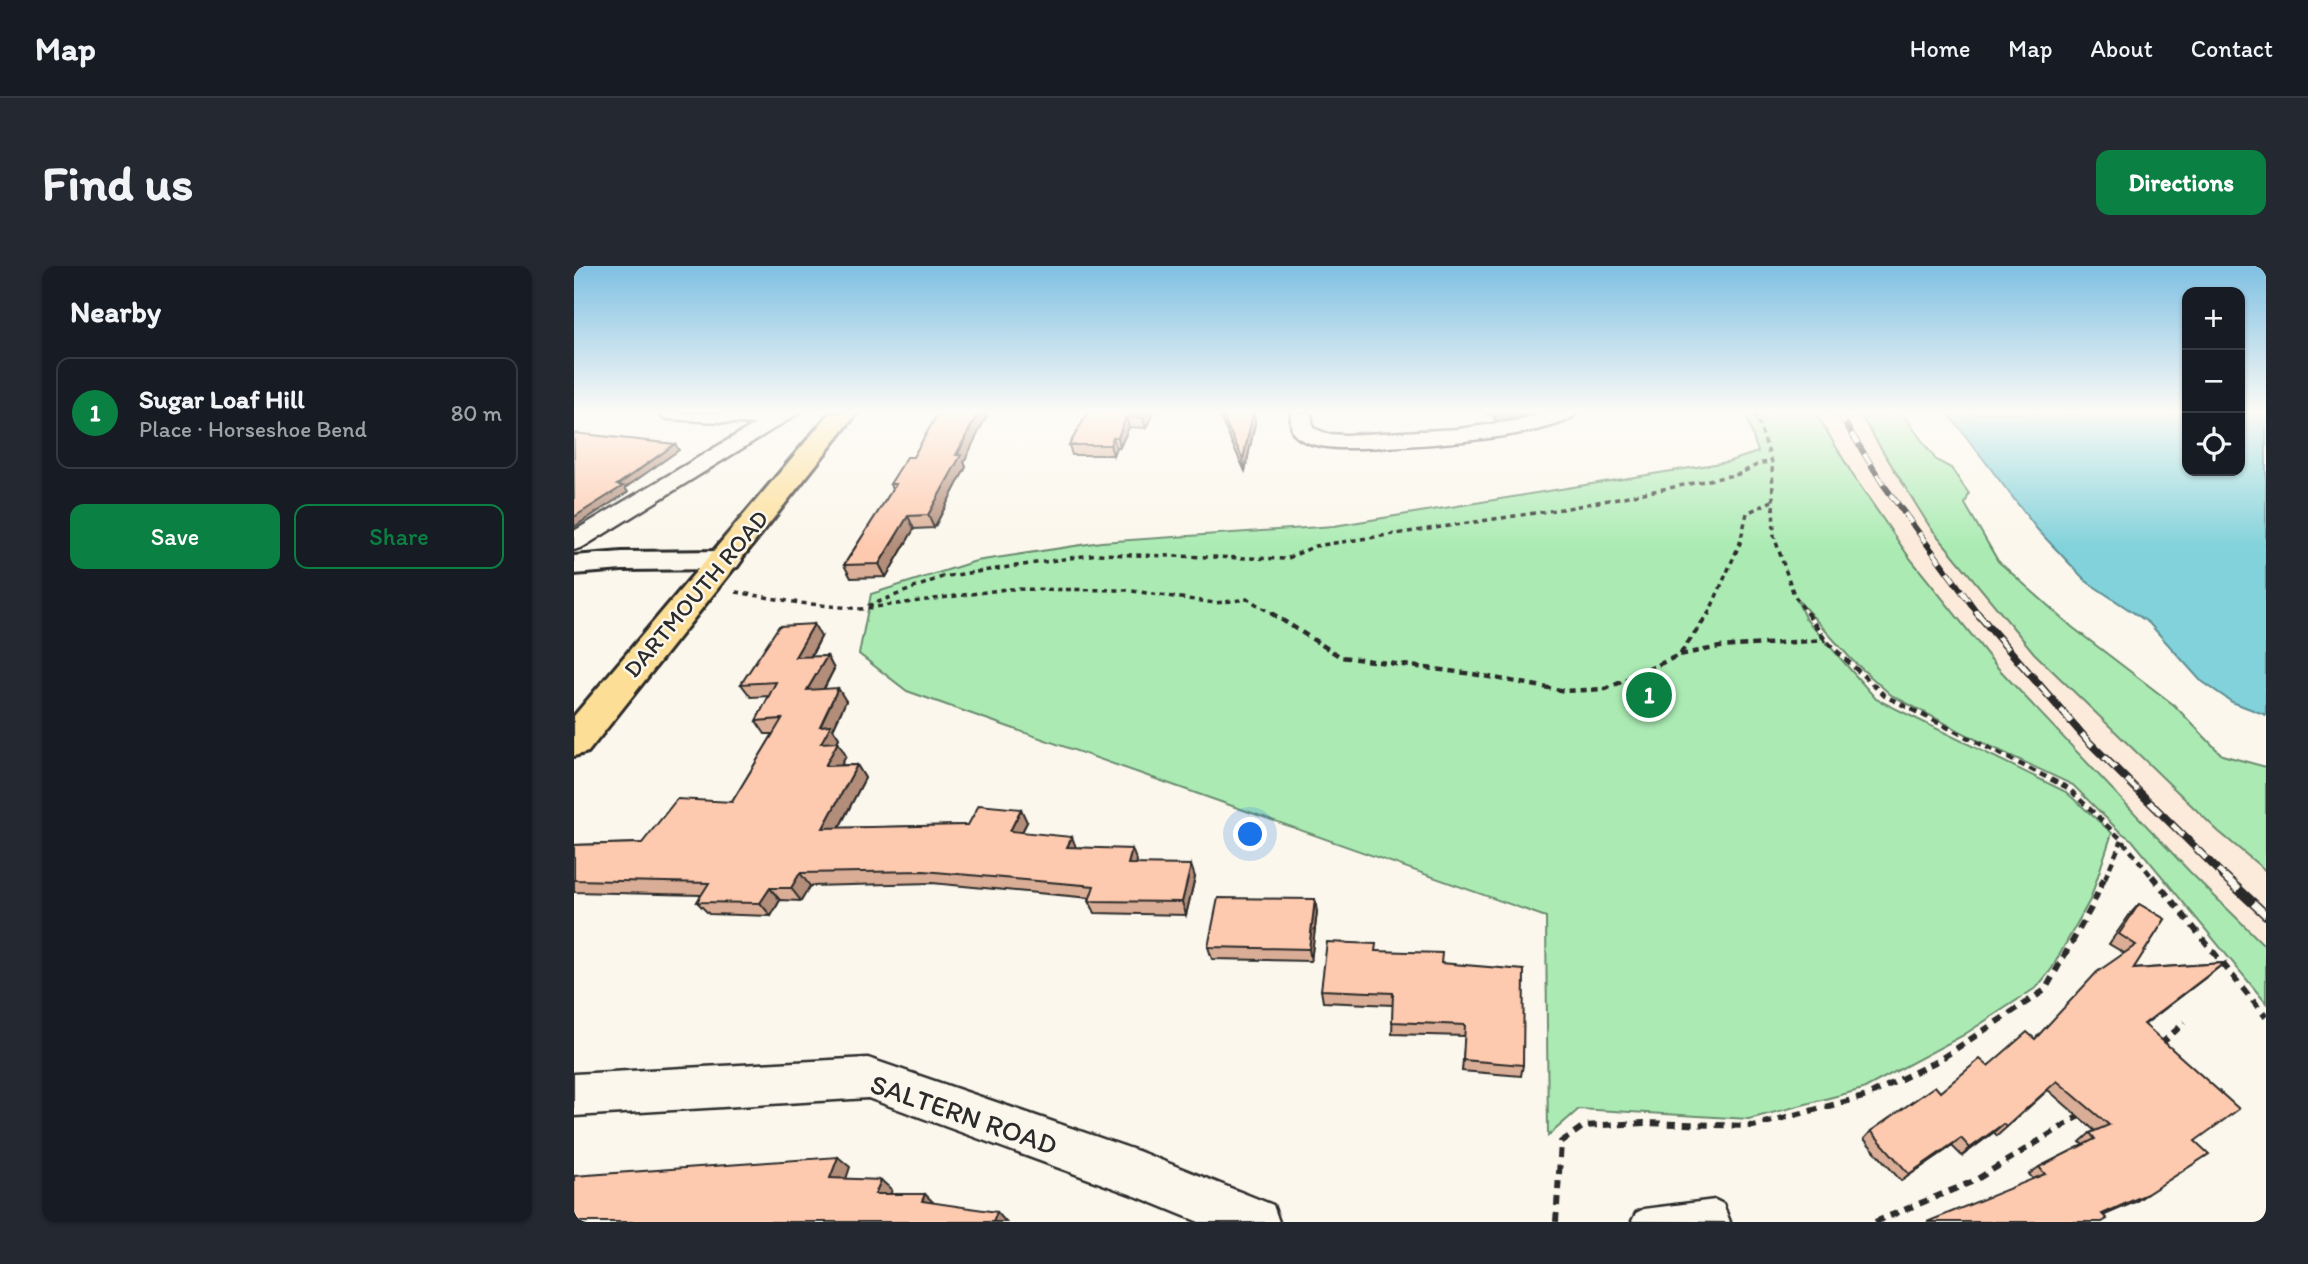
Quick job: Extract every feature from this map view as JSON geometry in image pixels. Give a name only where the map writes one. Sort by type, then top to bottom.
[{"type":"main road","name":"DARTMOUTH ROAD","points":[[574,742],[808,458]]},
{"type":"street","points":[[574,542],[714,458]]},
{"type":"street","points":[[574,565],[622,561],[726,560]]},
{"type":"street","name":"SALTERN ROAD","points":[[574,1095],[868,1078],[1138,1174],[1256,1222]]},
{"type":"lane","points":[[1644,1221],[1715,1212],[1718,1222]]},
{"type":"path","points":[[1770,458],[1774,536],[1794,595],[1825,640],[1885,696],[2068,788],[2122,839],[2266,1017]]},
{"type":"path","points":[[861,609],[942,577],[1097,554],[1286,559],[1315,547],[1568,508],[1739,474],[1761,463],[1772,462]]},
{"type":"path","points":[[1679,655],[1712,609],[1740,543],[1747,513],[1772,501]]},
{"type":"path","points":[[705,585],[800,603],[861,609],[1007,589],[1126,590],[1215,603],[1248,599],[1341,657],[1473,674],[1565,691],[1606,689],[1679,655],[1720,647],[1825,640]]},
{"type":"path","points":[[1556,1222],[1561,1142],[1584,1126],[1644,1123],[1753,1126],[1867,1096],[1939,1060],[2045,990],[2091,908],[2122,839]]},
{"type":"path","points":[[2156,1049],[2185,1022]]},
{"type":"path","points":[[1875,1222],[1974,1181],[2088,1111]]},
{"type":"shaded area","points":[[1842,458],[1887,458],[1930,527],[2034,653],[2218,831],[2266,871],[2266,947],[2190,872],[1998,668],[1909,557]]},
{"type":"green space","points":[[1741,458],[1842,458],[1909,557],[1998,668],[2190,872],[2266,947],[2266,1003],[2132,840],[2119,831],[2073,785],[1975,739],[1891,695],[1852,660],[1796,598],[1805,618],[1876,699],[2066,792],[2112,833],[2090,900],[2051,970],[2037,987],[1962,1036],[1863,1089],[1749,1119],[1579,1109],[1548,1136],[1546,917],[907,691],[859,654],[871,594],[976,561],[1101,542],[1334,526]]},
{"type":"green space","points":[[1887,458],[1934,458],[1951,468],[1969,494],[1965,504],[1998,561],[2072,627],[2174,705],[2222,755],[2266,767],[2266,871],[2218,831],[2034,653],[1930,527]]},
{"type":"water","points":[[1982,458],[2182,458],[2182,476],[2245,476],[2245,458],[2266,458],[2266,715],[2232,702],[2200,680],[2149,623],[2086,581],[2037,529]]},
{"type":"building","points":[[574,458],[656,458],[617,485],[623,486],[574,517]]},
{"type":"building","points":[[907,458],[960,458],[928,515],[908,516],[879,564],[844,565],[896,484],[890,484]]},
{"type":"building","points":[[814,624],[795,657],[827,656],[807,690],[838,688],[820,726],[831,725],[821,743],[838,742],[825,766],[857,765],[823,828],[968,825],[979,805],[1021,809],[1010,831],[1072,837],[1067,847],[1132,849],[1128,864],[1191,865],[1182,902],[1089,901],[1094,886],[924,871],[800,873],[791,888],[770,888],[760,903],[697,902],[709,883],[574,880],[574,845],[642,843],[677,799],[732,802],[782,719],[756,721],[776,682],[741,684],[779,626]]},
{"type":"building","points":[[1218,898],[1315,899],[1309,949],[1208,947]]},
{"type":"building","points":[[2139,904],[2165,919],[2133,969],[2224,963],[2144,1024],[2239,1109],[2195,1141],[2209,1154],[2147,1194],[2102,1214],[2107,1219],[2102,1222],[1927,1222],[2045,1174],[2039,1167],[2095,1139],[2090,1133],[2109,1125],[2057,1081],[2006,1127],[2003,1124],[1970,1148],[1961,1138],[1909,1174],[1871,1131],[1935,1086],[1940,1092],[1980,1059],[1988,1066],[2027,1032],[2035,1039],[2097,972],[2136,945],[2119,934]]},
{"type":"building","points":[[1327,942],[1376,944],[1375,951],[1442,953],[1441,963],[1524,970],[1523,1065],[1463,1060],[1465,1025],[1392,1022],[1393,993],[1321,990]]},
{"type":"building","points":[[838,1157],[830,1178],[881,1180],[875,1194],[925,1194],[922,1201],[997,1212],[993,1222],[574,1222],[574,1176]]},
{"type":"railway","points":[[1867,458],[1979,615]]},
{"type":"railway","points":[[1977,613],[2088,741],[2226,878]]},
{"type":"railway","points":[[2224,876],[2266,915]]},
{"type":"place","name":"Sugar Loaf Hill","points":[[1649,695]]}]
